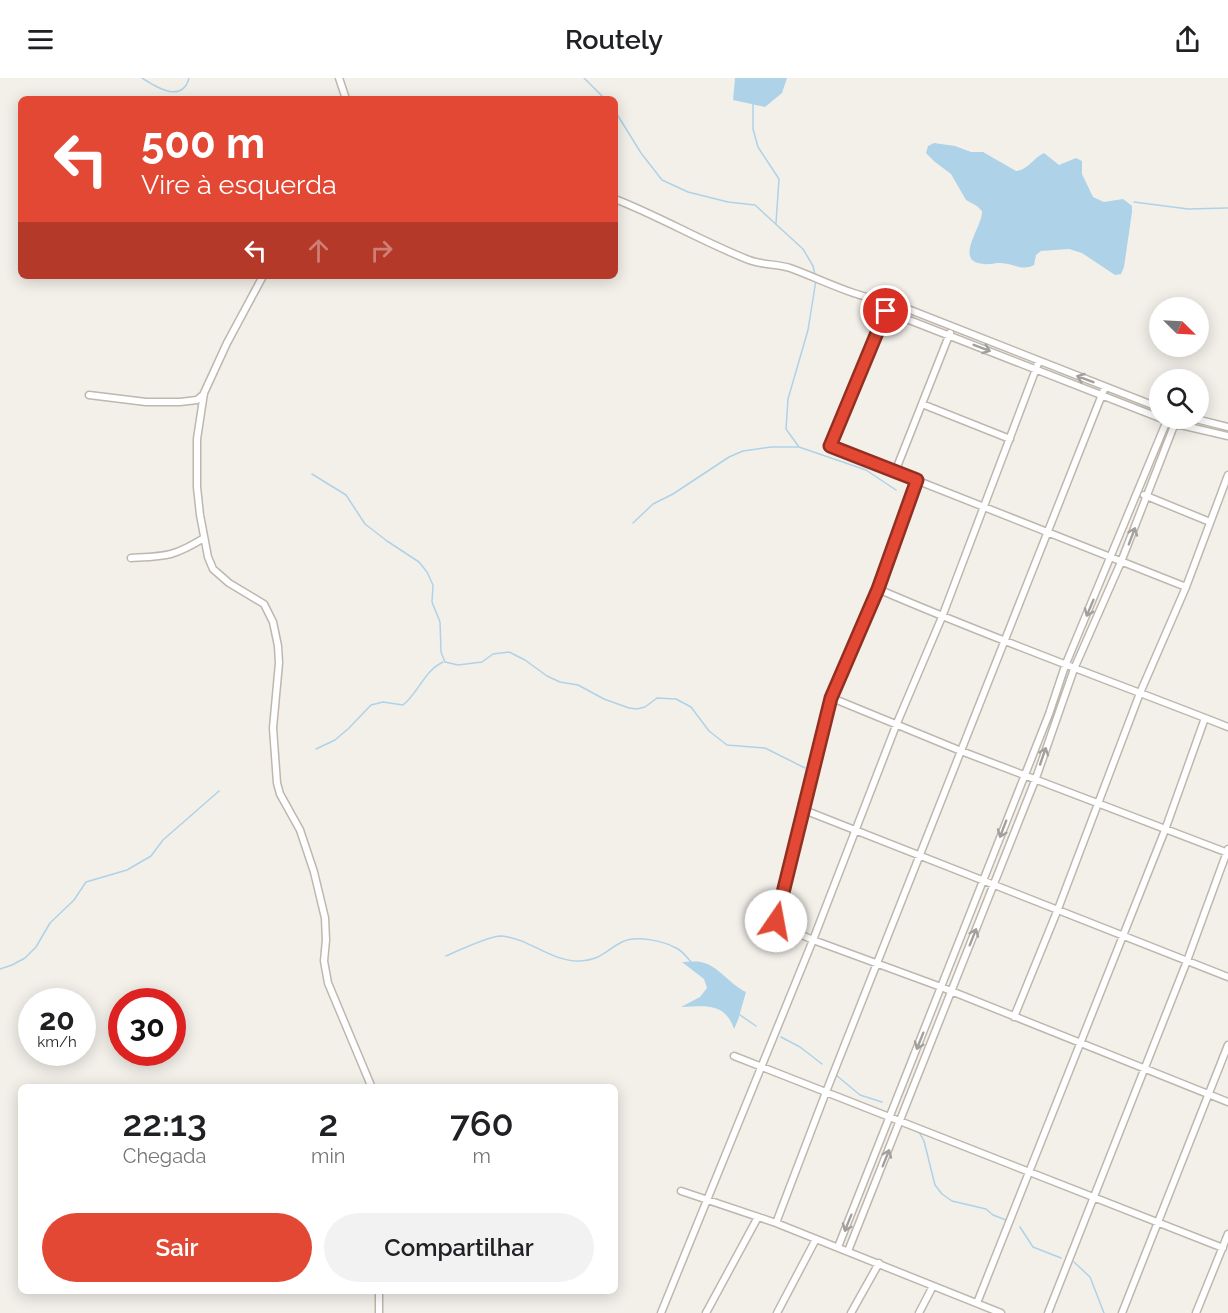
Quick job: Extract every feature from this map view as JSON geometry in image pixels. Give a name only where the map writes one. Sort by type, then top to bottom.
[{"type":"street","points":[[339,78],[345,96]]},
{"type":"street","points":[[618,200],[752,261],[788,268],[872,299],[890,302],[1149,404]]},
{"type":"street","points":[[261,279],[227,343],[204,393],[197,439],[196,488],[204,538],[213,569],[229,583],[264,604],[273,622],[279,663],[273,728],[277,783],[280,794],[306,845],[325,918],[324,961],[328,983],[370,1084]]},
{"type":"street","points":[[872,299],[886,311],[1149,414]]},
{"type":"street","points":[[890,302],[830,446],[1186,587]]},
{"type":"street","points":[[895,472],[952,327]]},
{"type":"street","points":[[661,1313],[813,940],[897,723],[942,617],[1039,361]]},
{"type":"street","points":[[776,1223],[1105,387]]},
{"type":"street","points":[[89,395],[146,402],[180,402],[197,400],[204,393]]},
{"type":"street","points":[[922,404],[1010,439]]},
{"type":"street","points":[[1209,422],[1228,427]]},
{"type":"street","points":[[838,1247],[1049,714],[1065,666],[1138,493],[1160,429]]},
{"type":"street","points":[[848,1251],[1036,778],[1074,669],[1121,562],[1173,429]]},
{"type":"street","points":[[1204,429],[1228,436]]},
{"type":"street","points":[[1014,1017],[1058,909],[1140,693],[1186,587],[1228,475]]},
{"type":"street","points":[[917,480],[878,589],[831,698],[776,921],[779,925],[813,940],[941,987],[1228,1102]]},
{"type":"street","points":[[1138,493],[1210,522]]},
{"type":"street","points":[[131,558],[170,555],[204,538]]},
{"type":"street","points":[[878,589],[1065,666],[1228,727]]},
{"type":"street","points":[[831,698],[961,751],[1228,852],[1048,1313]]},
{"type":"street","points":[[977,1303],[1165,830],[1205,718]]},
{"type":"street","points":[[804,810],[1228,977]]},
{"type":"street","points":[[1122,1313],[1228,1046]]},
{"type":"street","points":[[734,1056],[1223,1248]]},
{"type":"street","points":[[681,1191],[776,1223],[977,1303],[987,1310],[1001,1313]]},
{"type":"street","points":[[706,1313],[758,1217]]},
{"type":"street","points":[[1196,1313],[1228,1234]]},
{"type":"street","points":[[777,1313],[816,1239]]},
{"type":"street","points":[[851,1313],[879,1263]]},
{"type":"street","points":[[919,1313],[933,1286]]},
{"type":"street","points":[[379,1294],[379,1313]]},
{"type":"water","points":[[735,78],[787,78],[782,93],[765,107],[733,100]]},
{"type":"water","points":[[934,143],[955,146],[971,152],[983,152],[1016,171],[1024,168],[1044,153],[1059,165],[1076,158],[1082,161],[1082,174],[1093,197],[1104,202],[1123,199],[1132,206],[1124,267],[1121,274],[1115,275],[1082,253],[1069,249],[1041,251],[1036,255],[1034,265],[1025,268],[1003,263],[975,262],[970,257],[971,243],[982,211],[966,200],[951,174],[926,153],[928,146]]},
{"type":"water","points":[[682,962],[707,964],[746,992],[734,1029],[730,1020],[720,1010],[706,1006],[681,1007],[700,997],[707,988],[704,979]]},
{"type":"waterway","points":[[142,78],[161,89],[175,92],[186,86],[189,78]]},
{"type":"waterway","points":[[584,78],[602,96]]},
{"type":"waterway","points":[[753,103],[753,129],[758,147],[779,179],[776,223]]},
{"type":"waterway","points":[[618,116],[641,153],[662,180],[688,192],[728,202],[755,205],[803,249],[813,266],[815,275]]},
{"type":"waterway","points":[[1134,202],[1188,209],[1228,208]]},
{"type":"waterway","points":[[816,280],[808,330],[788,399],[786,429],[799,447],[866,470],[896,490]]},
{"type":"waterway","points":[[633,523],[653,504],[673,494],[729,457],[743,451],[771,447],[798,447]]},
{"type":"waterway","points":[[312,474],[346,495],[365,524],[419,562],[427,572],[433,585],[432,602],[440,622],[441,652],[445,662],[458,665],[482,662],[493,654],[509,652],[547,676],[560,682],[578,685],[604,699],[629,708],[645,707],[657,698],[676,699],[691,707],[709,731],[727,745],[765,748],[805,768]]},
{"type":"waterway","points":[[316,749],[335,740],[371,705],[383,702],[403,705],[426,676],[443,662]]},
{"type":"waterway","points":[[0,969],[25,958],[36,947],[50,923],[74,900],[86,882],[127,870],[151,856],[163,840],[219,791]]},
{"type":"waterway","points":[[446,956],[501,936],[521,941],[559,958],[580,961],[597,957],[626,940],[641,939],[672,946],[682,952],[691,962]]},
{"type":"waterway","points":[[740,1015],[756,1026]]},
{"type":"waterway","points":[[781,1037],[800,1047],[822,1064]]},
{"type":"waterway","points":[[836,1075],[860,1095],[882,1102]]},
{"type":"waterway","points":[[919,1132],[924,1141],[935,1185],[942,1194],[952,1201],[986,1209],[993,1215],[1006,1220]]},
{"type":"waterway","points":[[1020,1227],[1033,1247],[1061,1258]]},
{"type":"waterway","points":[[1074,1262],[1090,1277],[1104,1313]]},
{"type":"route","points":[[776,921],[831,698],[878,589],[917,480],[830,446],[886,311]]}]
